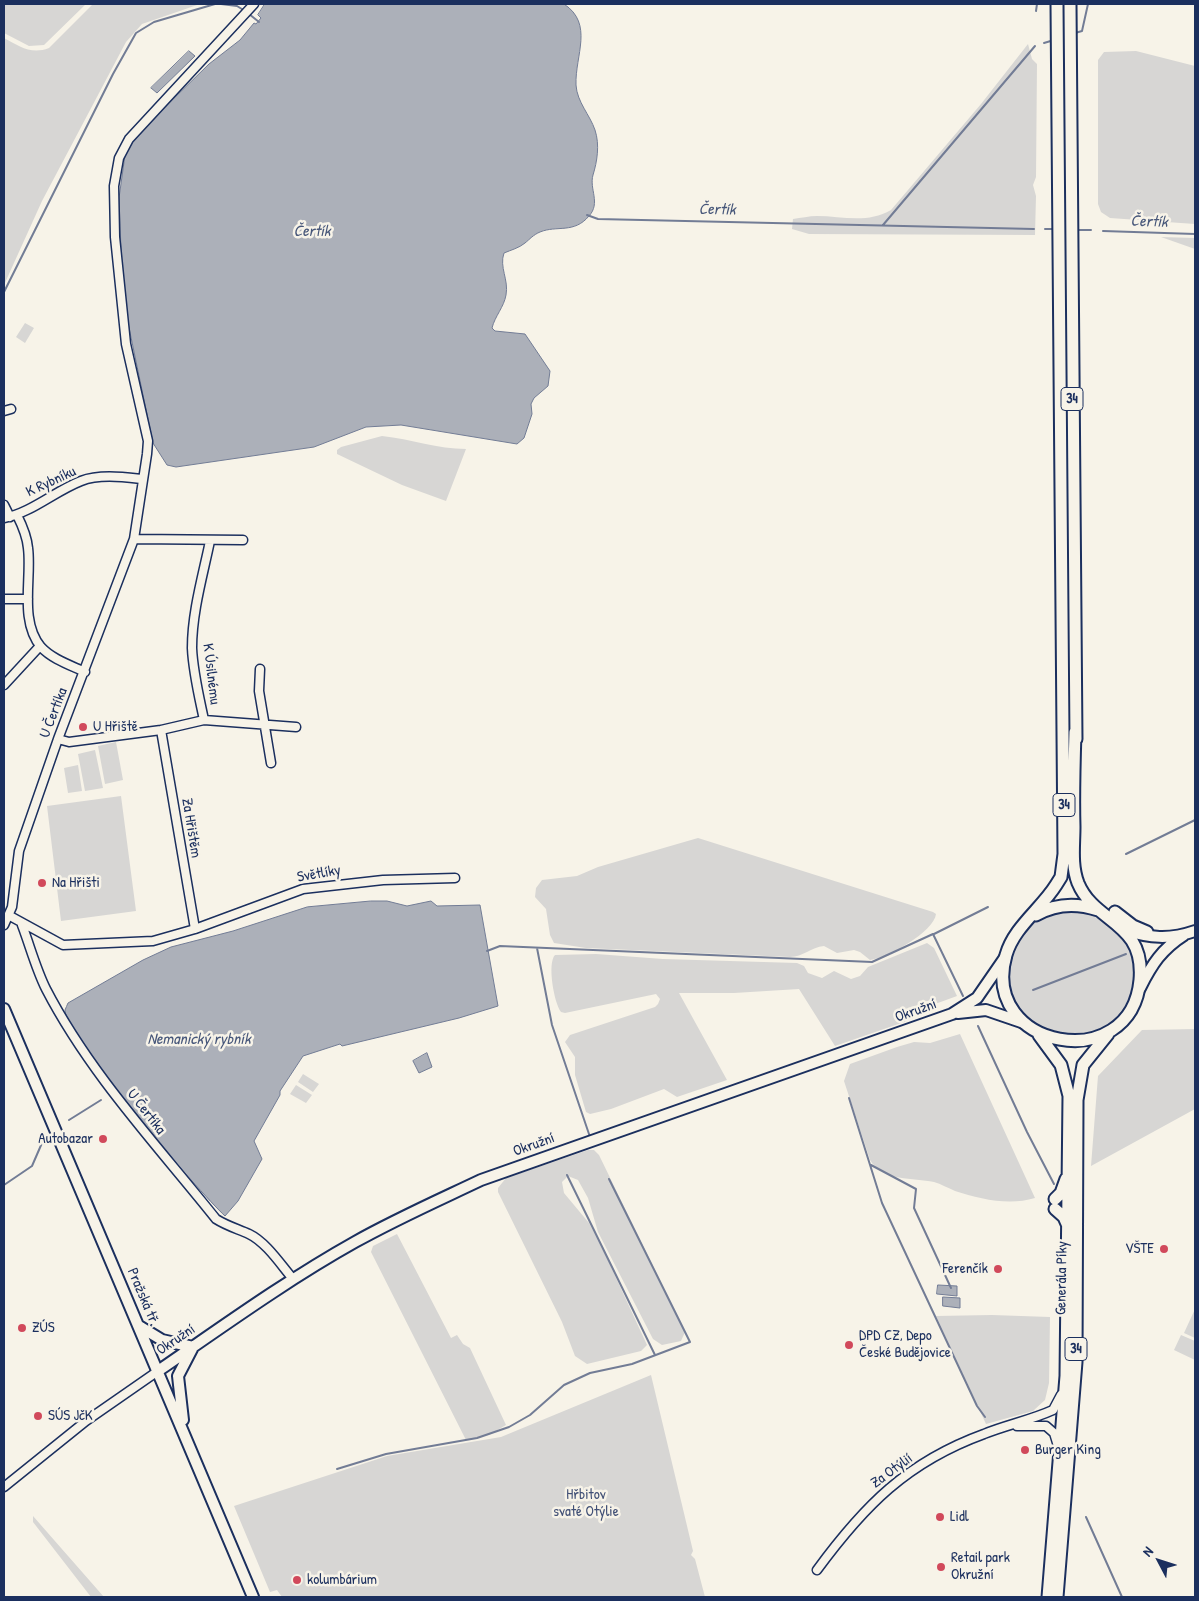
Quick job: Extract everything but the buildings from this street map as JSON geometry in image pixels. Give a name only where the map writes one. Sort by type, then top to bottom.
[{"type":"highway","name":"34","points":[[1057,7],[1058,96],[1065,214]]},
{"type":"highway","name":"34","points":[[1031,919],[1041,912],[1065,905],[1078,905],[1102,912],[1124,930],[1135,948],[1140,970],[1137,993],[1128,1012],[1112,1028],[1096,1037],[1079,1042],[1051,1039],[1036,1032],[1016,1014],[1006,992],[1004,968],[1006,956],[1015,935],[1031,919],[1056,885],[1060,877],[1064,854],[1065,214],[1070,100],[1070,10]]},
{"type":"highway","name":"34","points":[[1065,255],[1076,732]]},
{"type":"highway","points":[[1076,732],[1073,769],[1075,868],[1084,894],[1102,912]]},
{"type":"highway","points":[[1076,732],[1079,839],[1084,877],[1090,889],[1103,904],[1134,926],[1147,932]]},
{"type":"highway","name":"Generála Píky","points":[[1057,1597],[1076,1362],[1077,1100],[1083,1065],[1112,1028]]},
{"type":"highway","name":"Generála Píky","points":[[1036,1032],[1061,1065],[1066,1080],[1069,1171],[1066,1376],[1061,1457],[1048,1597]]},
{"type":"highway","points":[[1069,1171],[1062,1193],[1055,1204],[1069,1228]]},
{"type":"main road","points":[[1124,930],[1165,939],[1184,935]]},
{"type":"main road","points":[[1147,932],[1165,934],[1195,930]]},
{"type":"main road","points":[[1137,993],[1156,958],[1170,944],[1195,930]]},
{"type":"main road","name":"Okružní","points":[[952,1014],[977,998],[1006,956]]},
{"type":"main road","name":"Pražská tř.","points":[[4,1009],[253,1597]]},
{"type":"main road","name":"Okružní","points":[[158,1371],[293,1279],[355,1242],[481,1180],[952,1014],[986,1010],[1024,1023]]},
{"type":"main road","points":[[139,1326],[162,1340],[193,1347],[178,1381],[186,1436]]},
{"type":"street","name":"U Čertíka","points":[[10,916],[19,851],[58,739],[134,539],[148,441],[126,344],[115,237],[114,186],[118,158],[129,139],[252,6]]},
{"type":"street","name":"K Rybníku","points":[[10,516],[82,481],[102,478],[142,479]]},
{"type":"street","points":[[4,505],[10,516],[25,534],[28,548],[28,600],[31,627],[40,646],[56,659],[84,672]]},
{"type":"street","points":[[134,539],[243,540]]},
{"type":"street","name":"K Úsilnému","points":[[210,541],[195,612],[192,647],[195,677],[204,720],[296,728]]},
{"type":"street","points":[[4,599],[28,600]]},
{"type":"street","points":[[4,685],[40,646]]},
{"type":"street","points":[[260,669],[259,691],[272,763]]},
{"type":"street","points":[[58,739],[69,742],[161,730],[204,720]]},
{"type":"street","name":"Za Hřištěm","points":[[161,730],[195,929]]},
{"type":"street","name":"Světlíky","points":[[195,929],[303,889],[384,880],[455,878]]},
{"type":"street","points":[[4,925],[10,916],[63,945],[153,941],[195,929]]},
{"type":"street","name":"U Čertíka","points":[[22,924],[45,988],[104,1080],[155,1146],[216,1219],[228,1227],[249,1234],[262,1245],[293,1279]]},
{"type":"street","points":[[4,1487],[90,1418],[158,1371]]},
{"type":"street","name":"Za Otýlií","points":[[817,1570],[843,1534],[864,1511],[902,1478],[953,1447],[1053,1410],[1060,1398],[1066,1376]]},
{"type":"street","name":"Za Otýlií","points":[[1007,1426],[1046,1426],[1056,1438],[1061,1457]]},
{"type":"green space","points":[[4,4],[86,4],[44,45],[29,46],[4,33]]},
{"type":"green space","points":[[93,4],[200,4],[142,24],[126,42],[42,201],[4,285],[4,38],[20,47],[31,50],[36,51],[49,48]]},
{"type":"green space","points":[[1028,44],[1032,59],[1037,64],[1036,177],[1033,185],[1036,196],[1035,235],[809,234],[792,229],[793,219],[817,216],[864,218],[873,217],[891,210],[981,104]]},
{"type":"green space","points":[[1136,51],[1195,66],[1195,224],[1110,218],[1101,212],[1098,204],[1098,60],[1104,52]]},
{"type":"green space","points":[[1161,237],[1195,238],[1195,249]]},
{"type":"green space","points":[[25,323],[34,328],[25,343],[16,337]]},
{"type":"green space","points":[[382,436],[466,449],[446,501],[402,485],[337,454],[337,450],[341,447]]},
{"type":"green space","points":[[116,742],[123,780],[105,784],[98,746]]},
{"type":"green space","points":[[95,750],[103,788],[85,791],[78,754]]},
{"type":"green space","points":[[78,765],[82,791],[68,793],[64,768]]},
{"type":"green space","points":[[121,796],[136,911],[61,921],[47,806]]},
{"type":"green space","points":[[698,838],[936,914],[927,929],[909,943],[870,960],[854,950],[837,953],[824,946],[795,957],[790,957],[586,948],[554,943],[550,935],[546,909],[535,897],[536,888],[542,880],[577,876],[598,867]]},
{"type":"green space","points":[[1071,910],[1095,915],[1115,929],[1129,949],[1134,973],[1129,997],[1115,1017],[1095,1031],[1071,1036],[1047,1031],[1027,1017],[1013,997],[1008,973],[1013,949],[1027,929],[1047,915]]},
{"type":"green space","points":[[927,943],[934,948],[957,996],[905,1015],[907,1021],[835,1046],[799,989],[734,993],[679,993],[727,1080],[677,1097],[664,1089],[611,1109],[590,1114],[586,1112],[575,1075],[575,1057],[565,1042],[570,1035],[655,1007],[660,999],[656,994],[565,1013],[561,1012],[552,983],[552,966],[555,955],[596,954],[663,959],[797,963],[804,966],[808,973],[822,978],[834,971],[851,979],[860,976],[868,967]]},
{"type":"green space","points":[[1195,1029],[1195,1109],[1091,1166],[1098,1076],[1142,1030]]},
{"type":"green space","points":[[960,1034],[1035,1198],[1005,1201],[974,1197],[934,1182],[890,1175],[876,1167],[870,1160],[844,1081],[850,1064],[914,1042],[930,1043]]},
{"type":"green space","points":[[303,1074],[319,1084],[313,1092],[298,1082]]},
{"type":"green space","points":[[296,1085],[312,1095],[306,1103],[290,1094]]},
{"type":"green space","points":[[588,1150],[594,1150],[599,1155],[685,1332],[681,1341],[662,1345],[653,1339],[598,1232],[588,1198],[578,1180],[568,1176],[562,1182],[564,1193],[589,1223],[600,1243],[647,1345],[641,1351],[587,1364],[575,1356],[562,1322],[498,1192],[498,1188],[506,1178]]},
{"type":"green space","points":[[397,1234],[451,1338],[457,1335],[463,1344],[470,1348],[506,1425],[489,1435],[466,1440],[371,1252],[373,1246]]},
{"type":"green space","points":[[1195,1309],[1195,1338],[1184,1333]]},
{"type":"green space","points":[[936,1316],[1050,1317],[1049,1383],[1045,1400],[1033,1411],[986,1424]]},
{"type":"green space","points":[[1181,1335],[1195,1341],[1195,1360],[1174,1350]]},
{"type":"green space","name":"Hřbitov svaté Otýlie","points":[[651,1375],[693,1551],[691,1555],[695,1559],[705,1597],[282,1597],[277,1590],[270,1592],[234,1506],[387,1456],[501,1437]]},
{"type":"green space","points":[[33,1516],[104,1597],[91,1597],[33,1522]]},
{"type":"water","name":"Čertík","points":[[265,4],[564,4],[573,12],[581,31],[576,74],[577,91],[581,103],[593,124],[598,147],[592,180],[594,206],[589,216],[583,222],[571,227],[540,232],[520,246],[504,253],[503,263],[507,289],[503,304],[492,328],[495,331],[525,334],[550,371],[548,386],[534,398],[531,404],[532,414],[524,438],[517,444],[401,425],[366,427],[314,447],[176,467],[167,465],[153,443],[127,318],[122,275],[119,198],[125,155],[131,143],[164,108],[209,64],[240,40],[254,23],[256,24],[261,18],[258,15]]},
{"type":"water","points":[[189,51],[195,56],[157,93],[151,88]]},
{"type":"water","name":"Nemanický rybník","points":[[387,901],[407,906],[431,901],[437,906],[480,905],[498,1006],[459,1018],[342,1046],[340,1044],[303,1056],[280,1091],[280,1095],[254,1141],[262,1159],[238,1201],[225,1216],[163,1148],[86,1051],[71,1026],[65,1010],[68,1003],[143,960],[171,947],[233,931],[307,907]]},
{"type":"water","points":[[427,1053],[432,1067],[419,1073],[413,1061]]},
{"type":"water","points":[[938,1285],[957,1286],[957,1296],[937,1294]]},
{"type":"water","points":[[943,1297],[960,1298],[960,1308],[943,1306]]},
{"type":"waterway","points":[[4,292],[113,74],[136,33],[154,22],[215,4]]},
{"type":"waterway","points":[[221,4],[237,6],[245,11]]},
{"type":"waterway","points":[[1036,11],[1037,4]]},
{"type":"waterway","points":[[1075,33],[1082,31],[1088,4]]},
{"type":"waterway","points":[[249,14],[259,22]]},
{"type":"waterway","points":[[1044,43],[1054,40]]},
{"type":"waterway","points":[[883,225],[1035,46]]},
{"type":"waterway","name":"Čertík","points":[[587,215],[598,219],[1034,229]]},
{"type":"waterway","name":"Čertík","points":[[1045,229],[1054,229]]},
{"type":"waterway","name":"Čertík","points":[[1076,230],[1091,230]]},
{"type":"waterway","name":"Čertík","points":[[1103,231],[1195,234]]},
{"type":"waterway","points":[[1126,854],[1195,820]]},
{"type":"waterway","points":[[934,934],[988,907]]},
{"type":"waterway","points":[[487,951],[500,946],[872,962],[933,934],[963,996]]},
{"type":"waterway","points":[[537,948],[552,1025],[590,1137]]},
{"type":"waterway","points":[[1033,990],[1126,954]]},
{"type":"waterway","points":[[978,1026],[1027,1132],[1054,1184]]},
{"type":"waterway","points":[[849,1098],[882,1203],[977,1406],[985,1417]]},
{"type":"waterway","points":[[69,1120],[101,1100]]},
{"type":"waterway","points":[[4,1185],[32,1166],[45,1136]]},
{"type":"waterway","points":[[871,1165],[916,1189],[914,1208],[951,1288]]},
{"type":"waterway","points":[[567,1175],[655,1355]]},
{"type":"waterway","points":[[337,1469],[386,1454],[477,1438],[509,1427],[530,1415],[564,1385],[590,1373],[632,1364],[690,1342],[609,1179]]},
{"type":"waterway","points":[[1086,1517],[1122,1597]]},
{"type":"place","name":"U Hřiště","points":[[83,727]]},
{"type":"place","name":"Na Hřišti","points":[[42,883]]},
{"type":"place","name":"Autobazar","points":[[103,1139]]},
{"type":"place","name":"VŠTE","points":[[1164,1249]]},
{"type":"place","name":"Ferenčík","points":[[998,1269]]},
{"type":"place","name":"ZÚS","points":[[22,1328]]},
{"type":"place","name":"DPD CZ, Depo České Budějovice","points":[[849,1345]]},
{"type":"place","name":"SÚS JčK","points":[[38,1416]]},
{"type":"place","name":"Burger King","points":[[1025,1450]]},
{"type":"place","name":"Lidl","points":[[940,1517]]},
{"type":"place","name":"Retail park Okružní","points":[[941,1567]]},
{"type":"place","name":"kolumbárium","points":[[297,1580]]}]
